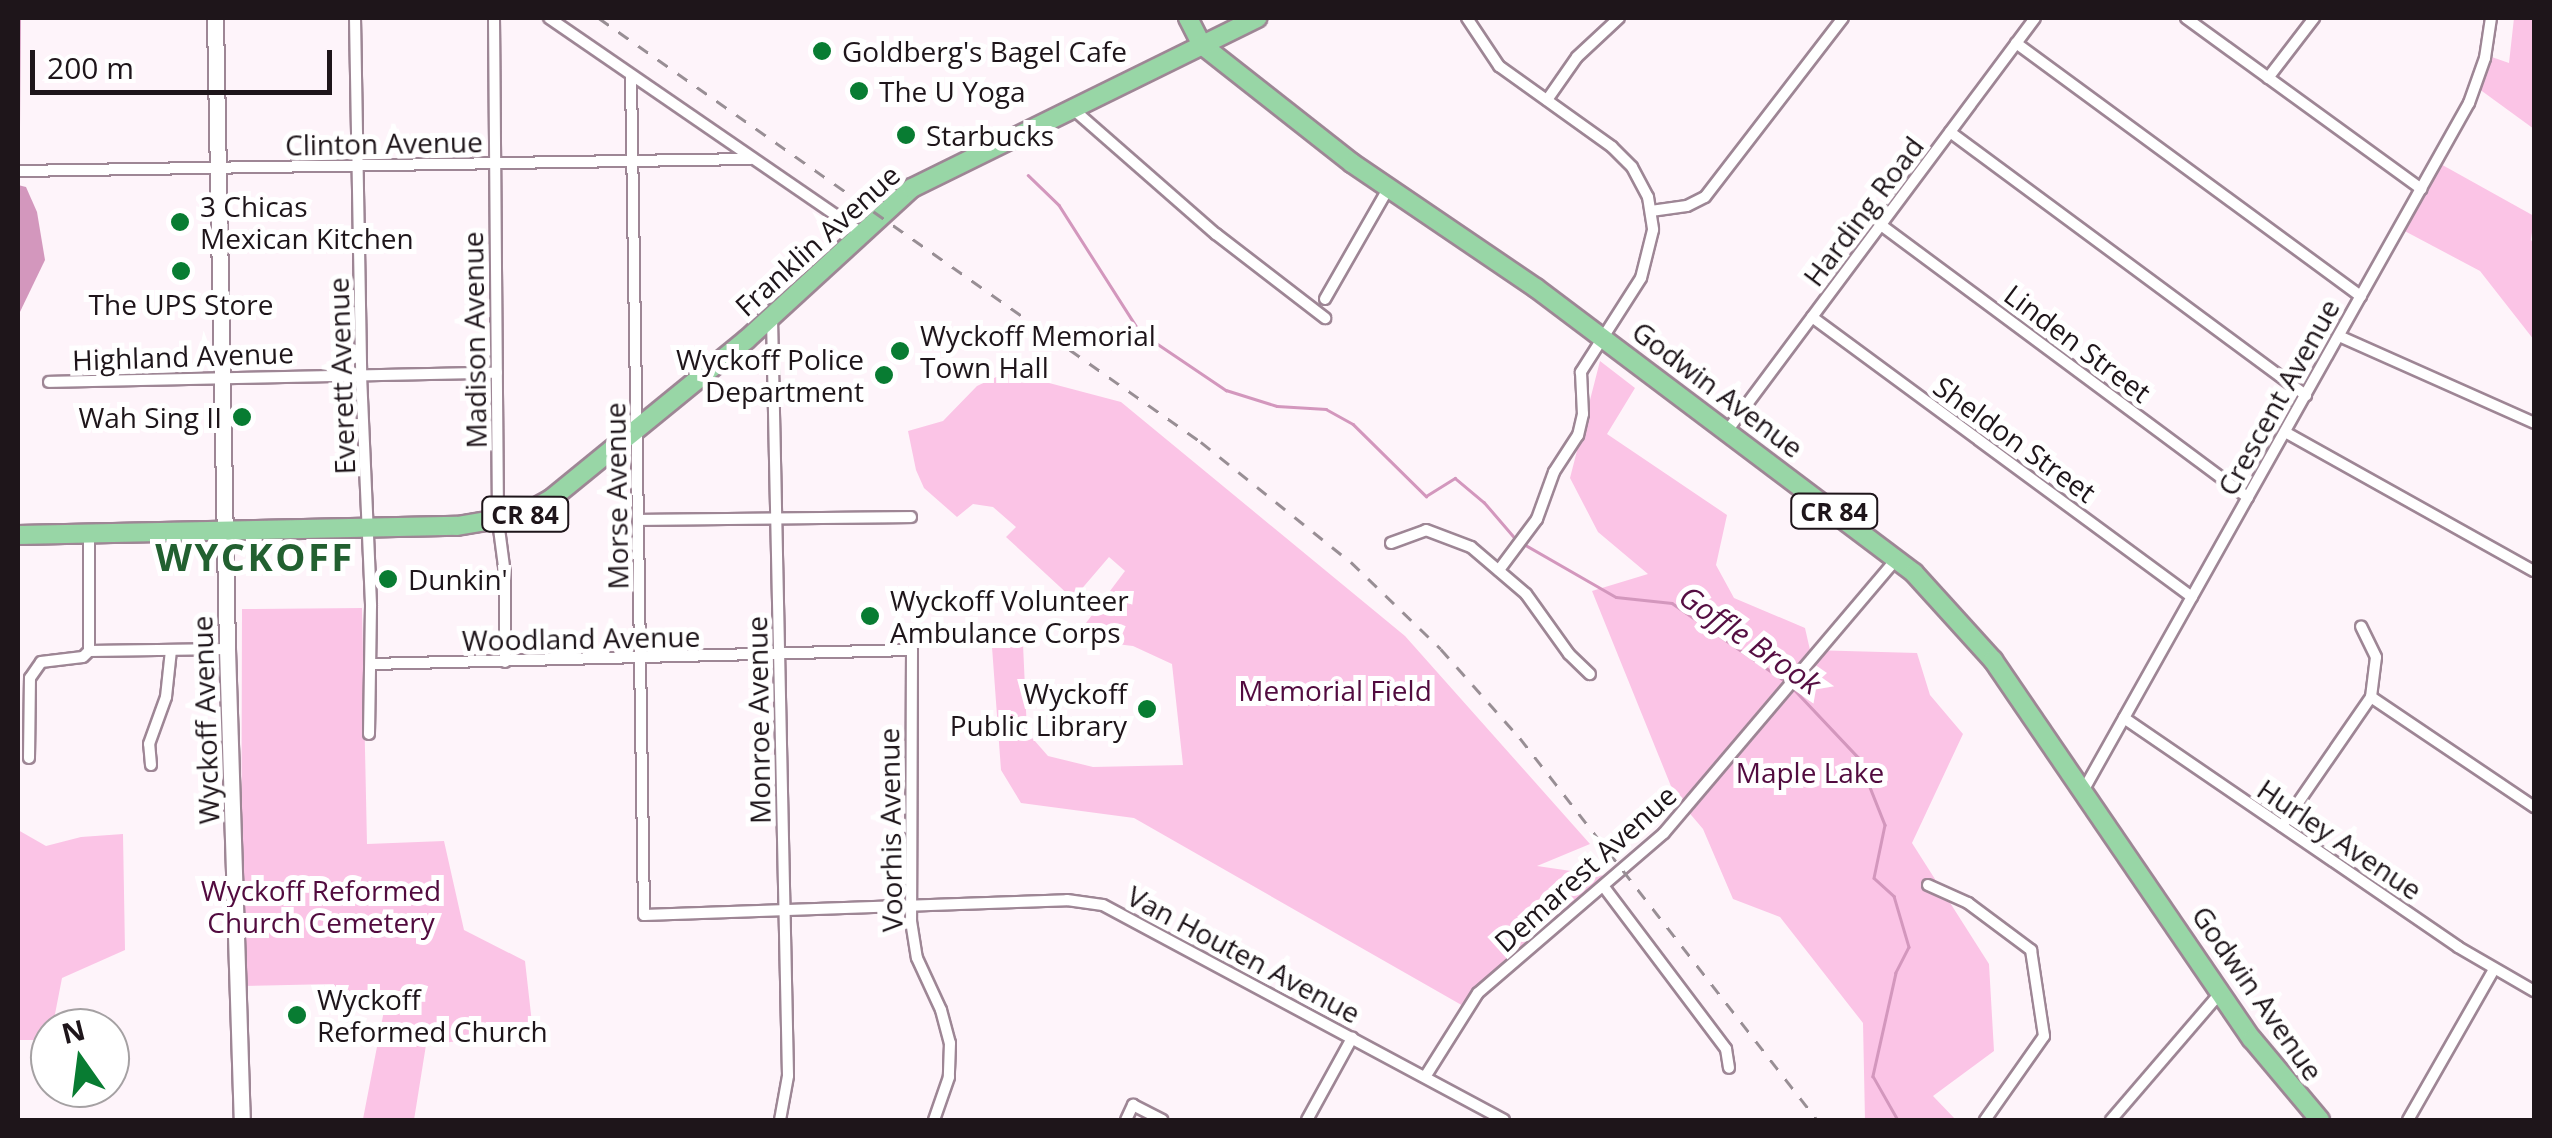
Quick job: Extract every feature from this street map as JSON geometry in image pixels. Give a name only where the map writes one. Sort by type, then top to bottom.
[{"type":"main road","name":"Wyckoff Avenue","points":[[215,18],[215,170],[242,1120]]},
{"type":"main road","name":"Godwin Avenue","points":[[1188,18],[1202,45],[1388,189],[1602,337],[1897,558],[1973,634],[2276,1072],[2320,1120]]},
{"type":"main road","name":"Franklin Avenue","points":[[18,535],[226,533],[498,521],[551,499],[772,317],[928,178],[1257,18]]},
{"type":"street","name":"Everett Avenue","points":[[354,18],[360,375],[372,664],[369,734]]},
{"type":"street","name":"Madison Avenue","points":[[494,18],[498,521],[504,574],[505,662]]},
{"type":"street","points":[[549,18],[862,233]]},
{"type":"street","points":[[1467,18],[1499,66],[1622,156],[1641,180],[1651,210],[1647,263],[1581,372],[1583,414],[1578,434],[1554,472],[1538,519],[1499,570]]},
{"type":"street","points":[[1547,100],[1577,58],[1619,18]]},
{"type":"street","points":[[1651,210],[1687,206],[1705,197],[1843,18]]},
{"type":"street","name":"Harding Road","points":[[1727,431],[2035,18]]},
{"type":"street","points":[[2186,18],[2421,188]]},
{"type":"street","points":[[2268,78],[2314,18]]},
{"type":"street","name":"Crescent Avenue","points":[[2083,791],[2478,83],[2490,18]]},
{"type":"street","points":[[2016,44],[2361,296]]},
{"type":"street","name":"Morse Avenue","points":[[631,76],[644,915]]},
{"type":"street","points":[[1073,109],[1216,234],[1325,318]]},
{"type":"street","points":[[1950,132],[2306,395]]},
{"type":"street","name":"Clinton Avenue","points":[[18,171],[751,159]]},
{"type":"street","points":[[1325,299],[1388,189]]},
{"type":"street","name":"Linden Street","points":[[1881,224],[2248,498]]},
{"type":"street","name":"Monroe Avenue","points":[[772,317],[788,1076],[780,1120]]},
{"type":"street","name":"Sheldon Street","points":[[1812,317],[2192,597]]},
{"type":"street","points":[[2338,336],[2534,423]]},
{"type":"street","name":"Highland Avenue","points":[[49,382],[498,373]]},
{"type":"street","points":[[2284,432],[2534,571]]},
{"type":"street","points":[[638,520],[911,518]]},
{"type":"street","points":[[1391,542],[1416,531],[1436,532],[1471,547],[1526,594],[1569,654],[1590,674]]},
{"type":"street","points":[[89,535],[89,651]]},
{"type":"street","name":"Demarest Avenue","points":[[1425,1077],[1478,992],[1604,887],[1610,875],[1664,833],[1897,558]]},
{"type":"street","points":[[2282,826],[2371,697],[2376,657],[2361,626]]},
{"type":"street","points":[[28,758],[32,671],[41,662],[82,657],[89,651],[227,648]]},
{"type":"street","points":[[151,766],[149,744],[166,696],[172,650]]},
{"type":"street","name":"Woodland Avenue","points":[[372,664],[912,650]]},
{"type":"street","name":"Voorhis Avenue","points":[[912,650],[911,905],[917,958],[941,1010],[950,1043],[948,1077],[934,1120]]},
{"type":"street","points":[[2371,697],[2534,807]]},
{"type":"street","name":"Hurley Avenue","points":[[2124,718],[2494,970],[2534,992]]},
{"type":"street","points":[[1928,884],[1968,903],[2032,950],[2044,1036],[1985,1120]]},
{"type":"street","points":[[1604,887],[1726,1049],[1730,1068]]},
{"type":"street","name":"Van Houten Avenue","points":[[644,915],[1067,900],[1104,905],[1499,1119]]},
{"type":"street","points":[[2408,1120],[2494,970]]},
{"type":"street","points":[[2111,1120],[2222,992]]},
{"type":"street","points":[[1307,1120],[1352,1038]]},
{"type":"street","points":[[1126,1120],[1133,1105],[1162,1120]]},
{"type":"green space","points":[[2514,18],[2534,18],[2534,129],[2475,86],[2486,55],[2509,63]]},
{"type":"green space","points":[[2437,162],[2534,216],[2534,340],[2480,271],[2399,228]]},
{"type":"green space","name":"Maple Lake","points":[[1600,361],[1635,388],[1607,434],[1727,515],[1716,565],[1734,598],[1805,628],[1810,650],[1917,653],[1930,695],[1963,734],[1912,843],[1989,964],[1994,1051],[1933,1096],[1956,1120],[1865,1120],[1863,1023],[1780,917],[1733,899],[1703,829],[1675,796],[1592,591],[1648,574],[1598,532],[1570,478]]},
{"type":"green space","name":"Memorial Field","points":[[1007,372],[1121,402],[1405,636],[1590,844],[1537,866],[1612,877],[1465,1007],[1134,818],[1021,803],[1001,770],[992,647],[1023,644],[1027,732],[1048,756],[1093,767],[1183,765],[1172,664],[1133,646],[1074,639],[1125,571],[1109,557],[1073,599],[1006,537],[1016,527],[993,507],[973,504],[957,517],[924,488],[908,431],[943,421],[977,386]]},
{"type":"green space","name":"Wyckoff Reformed Church Cemetery","points":[[362,608],[367,844],[444,841],[464,930],[525,961],[533,1032],[426,1045],[414,1120],[363,1119],[388,990],[333,991],[334,984],[241,986],[242,609]]},
{"type":"green space","points":[[18,830],[46,846],[81,837],[123,834],[125,950],[62,978],[56,1008],[30,1008],[30,1040],[18,1040]]},
{"type":"shaded area","points":[[18,185],[26,187],[37,212],[45,260],[18,316]]},
{"type":"waterway","points":[[18,128],[19,18]]},
{"type":"waterway","name":"Goffle Brook","points":[[1028,175],[1059,205],[1140,332],[1226,390],[1277,406],[1326,409],[1353,424],[1426,496],[1455,478],[1484,502],[1515,538]]},
{"type":"waterway","name":"Goffle Brook","points":[[1522,543],[1616,597],[1672,603],[1785,681]]},
{"type":"waterway","name":"Goffle Brook","points":[[1791,686],[1858,757],[1885,825],[1874,878],[1894,896],[1909,947],[1896,973],[1873,1076],[1898,1120]]},
{"type":"railway","points":[[599,18],[1201,442],[1351,562],[1441,649],[1520,738],[1817,1120]]},
{"type":"place","name":"Goldberg's Bagel Cafe","points":[[822,51]]},
{"type":"place","name":"The U Yoga","points":[[859,91]]},
{"type":"place","name":"Starbucks","points":[[906,135]]},
{"type":"place","name":"3 Chicas Mexican Kitchen","points":[[180,222]]},
{"type":"place","name":"The UPS Store","points":[[181,271]]},
{"type":"place","name":"Wyckoff Memorial Town Hall","points":[[900,351]]},
{"type":"place","name":"Wyckoff Police Department","points":[[884,375]]},
{"type":"place","name":"Wah Sing II","points":[[242,417]]},
{"type":"place","name":"Dunkin'","points":[[388,579]]},
{"type":"place","name":"Wyckoff Volunteer Ambulance Corps","points":[[870,616]]},
{"type":"place","name":"Wyckoff Public Library","points":[[1147,709]]},
{"type":"place","name":"Wyckoff Reformed Church","points":[[297,1015]]},
{"type":"district","name":"WYCKOFF","points":[[255,557]]}]
